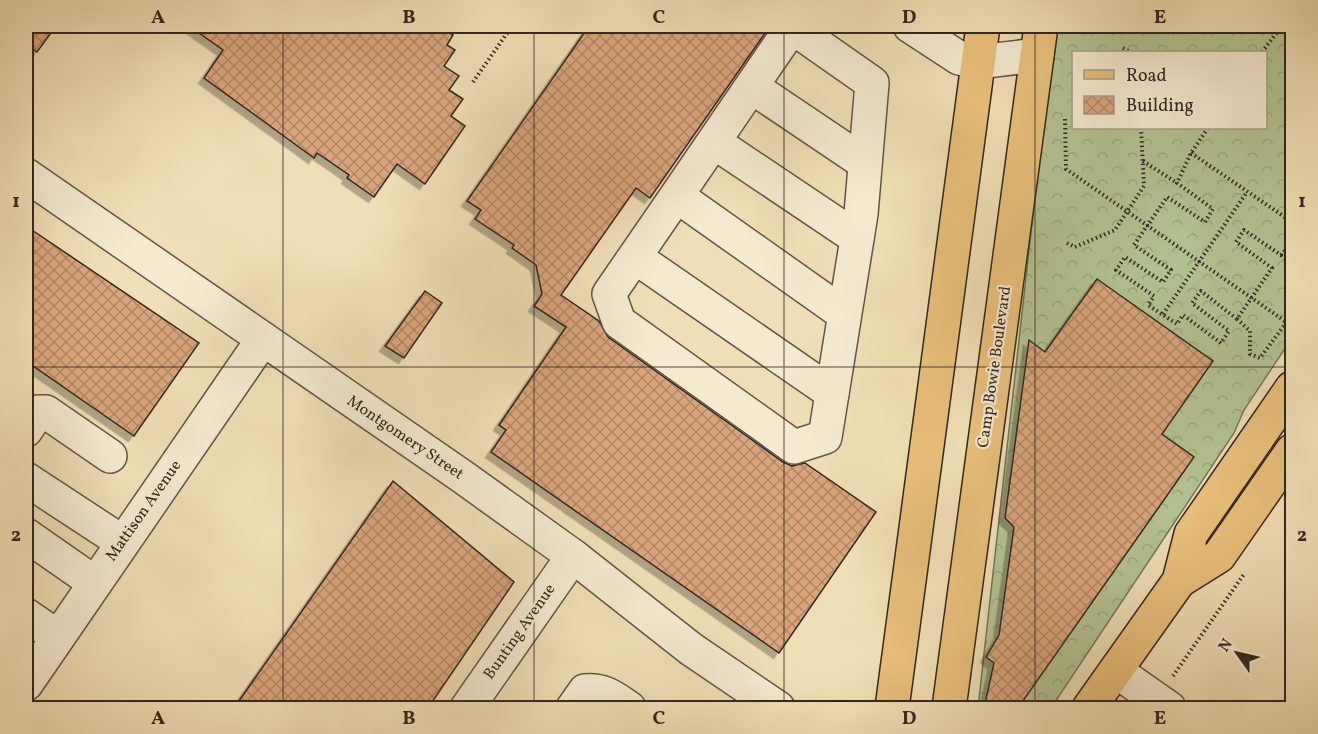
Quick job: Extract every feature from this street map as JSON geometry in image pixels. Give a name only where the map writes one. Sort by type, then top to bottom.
[{"type":"main road","points":[[892,708],[983,26]]},
{"type":"main road","name":"Camp Bowie Boulevard","points":[[949,708],[1039,40]]},
{"type":"main road","points":[[1089,708],[1179,581],[1191,534],[1288,405]]},
{"type":"main road","points":[[1179,581],[1220,556],[1293,451]]},
{"type":"street","points":[[793,26],[872,83],[857,238],[825,437],[794,447],[619,322],[609,294],[793,26]]},
{"type":"street","points":[[910,26],[959,58],[978,62],[1039,40]]},
{"type":"street","points":[[752,87],[865,163]]},
{"type":"street","points":[[714,142],[857,238]]},
{"type":"street","name":"Montgomery Street","points":[[26,175],[573,556],[691,649],[778,708]]},
{"type":"street","points":[[677,196],[844,314]]},
{"type":"street","points":[[635,257],[832,393]]},
{"type":"street","name":"Mattison Avenue","points":[[26,684],[263,339]]},
{"type":"street","points":[[26,430],[38,412],[46,412],[110,456]]},
{"type":"street","points":[[26,479],[122,542]]},
{"type":"street","points":[[26,535],[95,583]]},
{"type":"street","name":"Bunting Avenue","points":[[467,708],[573,556]]},
{"type":"street","points":[[26,615],[57,637]]},
{"type":"street","points":[[1116,671],[1163,704]]},
{"type":"street","points":[[573,708],[585,691],[596,690],[606,693],[629,708]]},
{"type":"path","points":[[473,82],[512,26]]},
{"type":"path","points":[[1263,51],[1282,26]]},
{"type":"path","points":[[1123,48],[1128,51]]},
{"type":"path","points":[[1065,119],[1066,169],[1293,326]]},
{"type":"path","points":[[1067,243],[1075,247],[1115,230],[1144,186],[1141,129]]},
{"type":"path","points":[[1177,183],[1191,153],[1207,129]]},
{"type":"path","points":[[1191,153],[1293,222]]},
{"type":"path","points":[[1143,160],[1213,209],[1205,222],[1167,197],[1147,226],[1134,245],[1171,270],[1163,282],[1125,257],[1116,270],[1154,296],[1148,304],[1177,324],[1183,315],[1221,342],[1229,331],[1192,303],[1201,291],[1250,331],[1250,354],[1260,358],[1293,315]]},
{"type":"path","points":[[1163,314],[1247,192]]},
{"type":"path","points":[[1237,319],[1272,268],[1236,242],[1244,230],[1293,264]]},
{"type":"path","points":[[1281,255],[1293,243]]},
{"type":"path","points":[[1163,704],[1245,573]]},
{"type":"green space","points":[[1054,26],[1292,26],[1292,338],[1244,410],[1234,433],[1051,708],[978,708]]},
{"type":"building","points":[[26,26],[56,26],[37,52],[26,44]]},
{"type":"building","points":[[189,26],[439,26],[453,35],[447,45],[455,50],[444,66],[459,76],[449,90],[463,99],[451,116],[465,126],[425,184],[397,164],[374,197],[347,178],[349,175],[317,153],[314,158],[204,78],[223,50]]},
{"type":"building","points":[[589,26],[770,26],[650,198],[636,188],[561,295],[599,321],[608,337],[783,462],[792,466],[805,463],[876,512],[779,653],[491,452],[506,430],[499,425],[566,327],[534,306],[542,294],[536,265],[512,248],[514,245],[475,219],[481,210],[467,201]]},
{"type":"building","points":[[26,226],[199,343],[134,436],[26,361]]},
{"type":"building","points":[[1097,279],[1213,361],[1162,434],[1194,457],[1018,708],[984,708],[994,663],[986,657],[999,635],[1014,527],[1005,518],[1029,340],[1045,352]]},
{"type":"building","points":[[425,291],[442,303],[404,358],[385,346]]},
{"type":"building","points":[[393,481],[514,582],[428,708],[234,708]]}]
